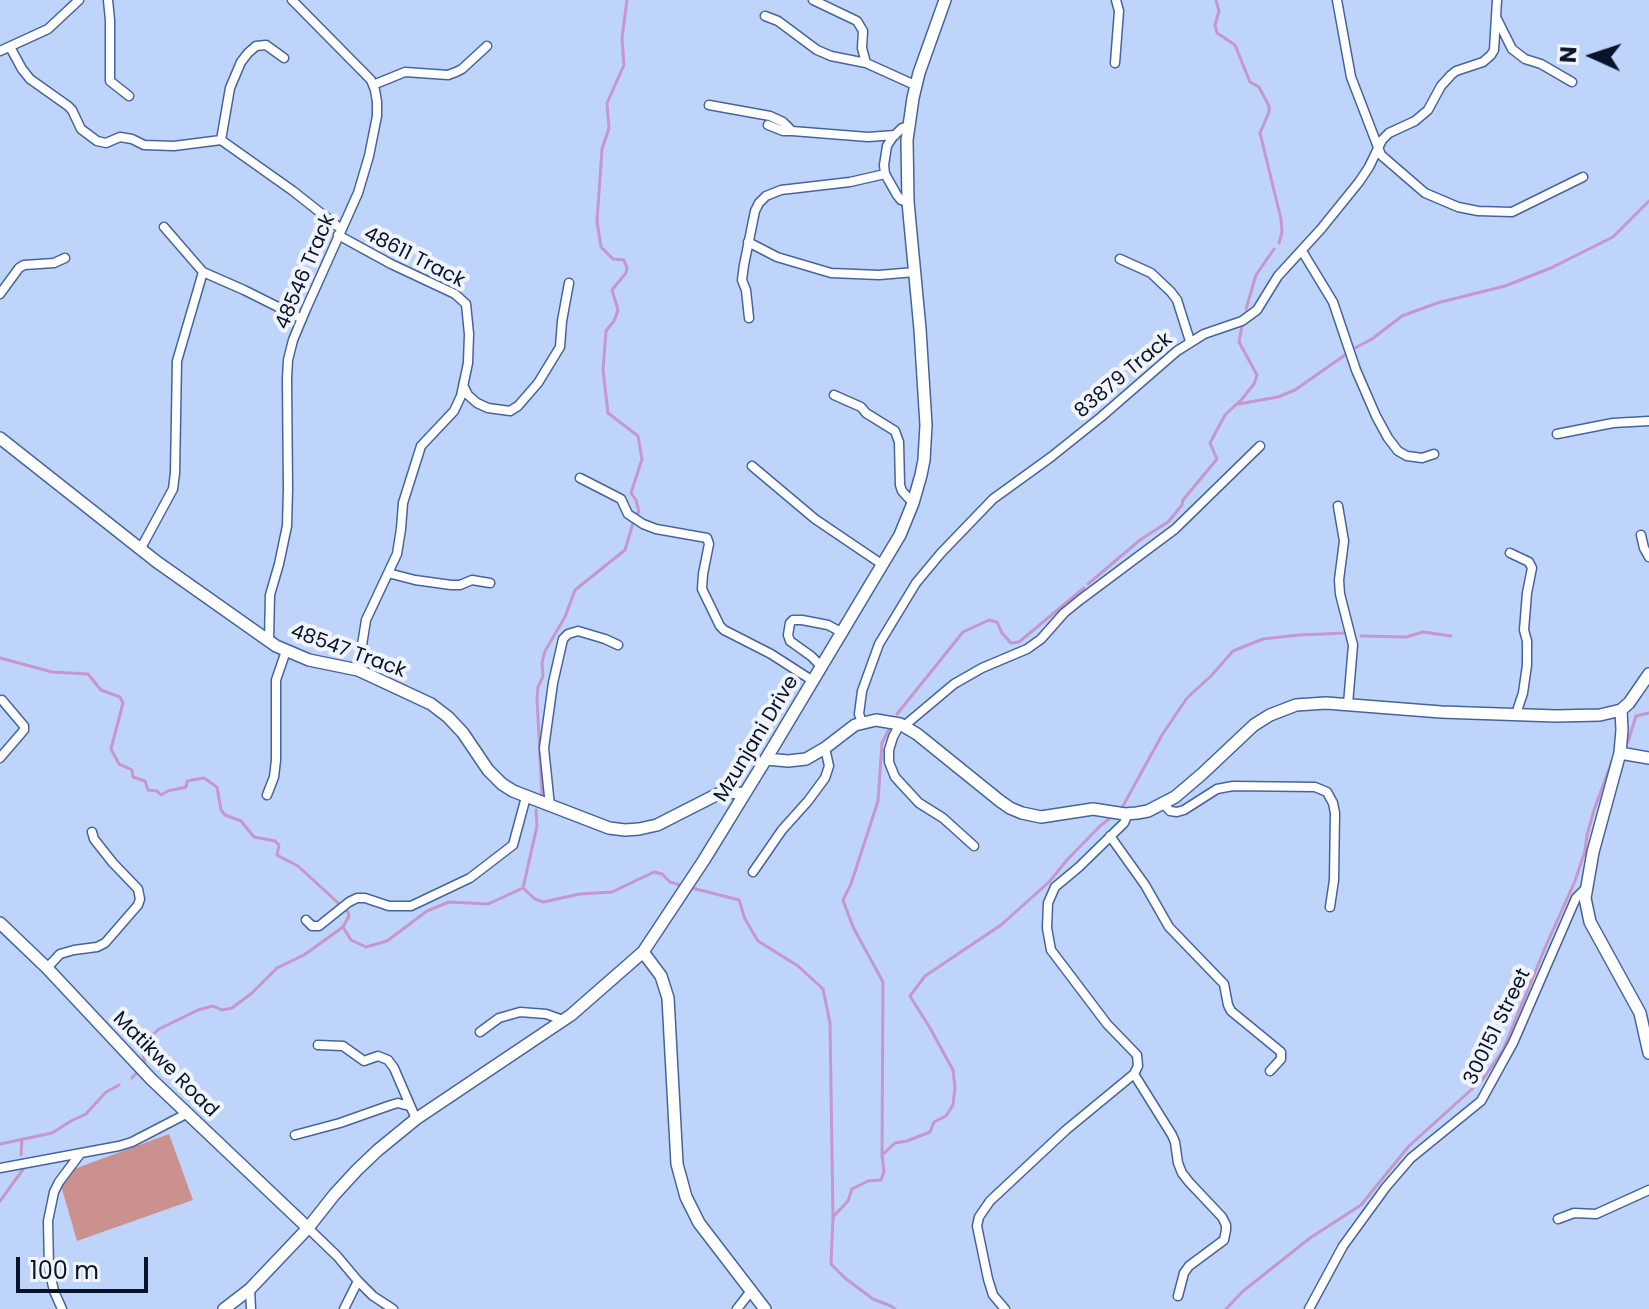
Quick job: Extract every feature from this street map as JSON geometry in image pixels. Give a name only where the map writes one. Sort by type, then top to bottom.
[{"type":"street","points":[[0,51],[48,29],[79,0]]},
{"type":"street","points":[[108,0],[110,81],[129,96]]},
{"type":"street","points":[[292,0],[373,85],[405,72],[448,75],[462,69],[487,46]]},
{"type":"street","points":[[813,0],[857,21],[863,31],[862,48],[866,63]]},
{"type":"street","name":"Mzunjani Drive","points":[[224,1309],[250,1289],[357,1170],[416,1119],[563,1020],[643,952],[704,860],[900,535],[913,503],[924,460],[926,425],[908,202],[909,126],[923,60],[945,0]]},
{"type":"street","points":[[1115,63],[1119,11],[1116,0]]},
{"type":"street","points":[[1337,0],[1351,77],[1378,149],[1387,161],[1425,193],[1448,204],[1478,211],[1512,212],[1583,177]]},
{"type":"street","points":[[1497,0],[1495,16],[1512,49],[1525,59],[1541,64],[1572,82]]},
{"type":"street","points":[[765,16],[778,21],[817,50],[866,63],[917,86]]},
{"type":"street","name":"83879 Track","points":[[862,722],[859,714],[862,691],[879,644],[916,583],[941,553],[993,499],[1051,457],[1190,341],[1242,321],[1257,310],[1278,276],[1348,196],[1369,167],[1382,140],[1428,110],[1441,86],[1456,71],[1480,63],[1491,55],[1494,50],[1495,16]]},
{"type":"street","points":[[221,140],[230,88],[241,62],[256,46],[266,45],[284,58]]},
{"type":"street","points":[[10,47],[30,79],[68,106],[81,129],[97,141],[104,144],[115,138],[127,138],[144,145],[174,146],[221,140],[293,191],[340,232]]},
{"type":"street","name":"48546 Track","points":[[269,640],[270,595],[287,526],[288,360],[293,340],[358,193],[377,116],[373,85]]},
{"type":"street","points":[[709,105],[770,116],[792,131]]},
{"type":"street","points":[[768,125],[783,131],[868,137],[895,135]]},
{"type":"street","points":[[908,202],[901,200],[885,174],[884,157],[895,135],[909,126]]},
{"type":"street","points":[[749,318],[742,280],[759,203],[772,192],[885,174]]},
{"type":"street","points":[[164,227],[203,272],[302,319]]},
{"type":"street","name":"48611 Track","points":[[340,232],[346,241],[455,294],[466,304],[468,316],[469,349],[464,387],[457,406],[421,446],[403,503],[400,543],[366,620],[358,670]]},
{"type":"street","points":[[748,242],[777,257],[831,273],[879,275],[915,272]]},
{"type":"street","points":[[1302,251],[1333,302],[1356,370],[1388,438],[1398,451],[1407,456],[1422,458],[1434,454]]},
{"type":"street","points":[[0,294],[24,265],[54,263],[65,258]]},
{"type":"street","points":[[1120,259],[1151,273],[1171,292],[1177,300],[1190,341]]},
{"type":"street","points":[[141,548],[173,489],[177,361],[203,272]]},
{"type":"street","points":[[464,387],[477,403],[488,408],[510,411],[518,406],[538,383],[560,347],[569,283]]},
{"type":"street","points":[[834,395],[861,407],[895,431],[899,442],[900,485],[913,503]]},
{"type":"street","points":[[1557,434],[1613,423],[1649,421]]},
{"type":"street","name":"48547 Track","points":[[0,438],[180,580],[286,651],[309,660],[358,670],[431,704],[463,733],[488,770],[502,784],[526,797],[609,828],[639,829],[665,822],[718,794],[744,794]]},
{"type":"street","points":[[974,846],[943,818],[919,803],[895,777],[889,762],[893,737],[902,725],[954,684],[1027,649],[1041,639],[1064,613],[1175,529],[1260,446]]},
{"type":"street","points":[[752,466],[815,519],[883,565]]},
{"type":"street","points":[[580,478],[621,499],[628,514],[643,524],[707,538],[709,544],[702,589],[720,626],[813,681]]},
{"type":"street","points":[[1338,506],[1344,541],[1340,594],[1353,645],[1348,704]]},
{"type":"street","points":[[1641,535],[1649,557]]},
{"type":"street","points":[[1510,553],[1529,562],[1532,568],[1525,625],[1527,665],[1516,714]]},
{"type":"street","points":[[388,573],[451,585],[472,580],[490,583]]},
{"type":"street","points":[[822,667],[790,641],[790,623],[797,619],[828,625],[843,633]]},
{"type":"street","points":[[550,806],[544,748],[557,659],[563,639],[578,631],[618,645]]},
{"type":"street","points":[[267,795],[276,760],[276,680],[286,651]]},
{"type":"street","points":[[766,759],[799,761],[825,748],[862,722],[876,720],[902,725],[917,734],[1010,808],[1022,813],[1041,817],[1093,809],[1128,814],[1148,811],[1175,797],[1254,725],[1296,705],[1326,703],[1441,712],[1600,715],[1621,710],[1649,674]]},
{"type":"street","points":[[0,758],[24,730],[2,700]]},
{"type":"street","name":"300151 Street","points":[[1309,1309],[1343,1246],[1365,1214],[1420,1150],[1481,1101],[1513,1043],[1576,898],[1586,888],[1620,753],[1621,710]]},
{"type":"street","points":[[753,872],[782,830],[825,778],[829,766],[825,748]]},
{"type":"street","points":[[1620,753],[1649,758]]},
{"type":"street","points":[[1163,803],[1170,811],[1177,812],[1217,789],[1233,786],[1301,786],[1327,792],[1335,813],[1334,880],[1330,907]]},
{"type":"street","points":[[306,920],[309,925],[319,926],[349,902],[361,898],[389,906],[411,906],[470,878],[513,845],[526,797]]},
{"type":"street","points":[[1005,1309],[993,1295],[988,1279],[977,1226],[979,1217],[990,1201],[1066,1130],[1134,1074],[1138,1066],[1137,1055],[1096,1011],[1051,950],[1048,938],[1051,893],[1124,823],[1128,814]]},
{"type":"street","points":[[47,968],[60,954],[105,943],[140,899],[138,889],[113,863],[92,832]]},
{"type":"street","points":[[1110,836],[1145,885],[1169,927],[1224,984],[1231,1011],[1281,1052],[1281,1059],[1270,1071]]},
{"type":"street","points":[[1586,888],[1590,922],[1644,1010],[1649,1053]]},
{"type":"street","name":"Matikwe Road","points":[[0,923],[186,1114],[308,1228]]},
{"type":"street","points":[[643,952],[661,976],[668,998],[677,1164],[686,1197],[699,1223],[765,1309]]},
{"type":"street","points":[[480,1032],[499,1018],[520,1012],[546,1014],[563,1020]]},
{"type":"street","points":[[318,1045],[343,1046],[364,1061],[378,1056],[386,1058],[394,1068],[416,1119]]},
{"type":"street","points":[[1134,1074],[1172,1135],[1182,1173],[1226,1225],[1224,1240],[1184,1273],[1178,1296]]},
{"type":"street","points":[[295,1135],[398,1103],[409,1106]]},
{"type":"street","points":[[0,1168],[119,1146],[186,1114]]},
{"type":"street","points":[[62,1309],[49,1269],[48,1221],[54,1192],[80,1154]]},
{"type":"street","points":[[1558,1219],[1574,1213],[1596,1214],[1649,1190]]},
{"type":"street","points":[[308,1228],[373,1296],[393,1309]]},
{"type":"street","points":[[344,1309],[358,1281]]},
{"type":"street","points":[[250,1289],[251,1309]]},
{"type":"street","points":[[737,1309],[751,1291]]},
{"type":"shaded area","points":[[169,1134],[193,1200],[77,1241],[58,1175]]},
{"type":"waterway","points":[[627,0],[622,38],[624,65],[607,103],[609,128],[602,149],[597,221],[601,247],[613,259],[624,260],[627,268],[612,290],[618,310],[606,331],[603,370],[608,413],[638,436],[642,459],[631,493],[639,512],[635,515]]},
{"type":"waterway","points":[[1216,0],[1219,11],[1215,25],[1217,33],[1235,45],[1250,82],[1259,87],[1269,106],[1260,133],[1281,219],[1279,243]]},
{"type":"waterway","points":[[1355,348],[1402,316],[1437,303],[1505,286],[1551,268],[1613,237],[1649,201]]},
{"type":"waterway","points":[[1246,309],[1256,275],[1274,249]]},
{"type":"waterway","points":[[1088,584],[1140,540],[1168,522],[1217,459],[1210,443],[1225,415],[1242,399],[1257,375],[1239,342],[1242,326]]},
{"type":"waterway","points":[[1238,404],[1278,397],[1295,390],[1345,355]]},
{"type":"waterway","points":[[542,796],[537,698],[545,651],[565,617],[575,590],[625,550],[633,523]]},
{"type":"waterway","points":[[897,714],[963,632],[989,620],[997,622],[1011,643],[1019,642],[1084,588]]},
{"type":"waterway","points":[[1361,636],[1406,637],[1423,632],[1451,636]]},
{"type":"waterway","points":[[1123,806],[1162,735],[1187,698],[1233,651],[1263,639],[1346,633]]},
{"type":"waterway","points":[[0,658],[52,672],[88,674],[101,690],[120,697],[123,703],[111,749],[119,764],[132,770],[133,777],[145,781],[148,790],[161,795],[186,787],[187,781],[204,778],[217,787],[221,810],[225,815],[241,821],[254,837],[275,841],[279,845],[277,855],[298,866],[348,912],[343,927],[304,955],[277,968],[232,1008],[222,1010],[213,1006],[198,1010],[159,1029],[147,1040],[142,1052],[143,1066]]},
{"type":"waterway","points":[[1628,742],[1636,716],[1649,713]]},
{"type":"waterway","points":[[882,1155],[883,982],[853,927],[843,900],[878,801],[882,743],[891,725]]},
{"type":"waterway","points":[[1226,1309],[1242,1292],[1310,1238],[1361,1205],[1409,1146],[1483,1079],[1503,1050],[1575,881],[1594,810],[1612,761]]},
{"type":"waterway","points":[[523,888],[537,826],[536,810]]},
{"type":"waterway","points":[[895,1309],[873,1299],[831,1264],[833,1217],[848,1201],[852,1189],[868,1181],[881,1180],[884,1172],[882,1155],[895,1143],[930,1132],[934,1122],[946,1116],[953,1105],[953,1070],[910,996],[925,976],[1001,925],[1049,882],[1109,819]]},
{"type":"waterway","points":[[343,927],[351,940],[366,947],[387,941],[427,911],[449,902],[488,904],[523,888],[543,902],[580,894],[612,892],[654,872],[684,886]]},
{"type":"waterway","points":[[692,888],[739,900],[745,919],[758,941],[798,966],[823,989],[830,1023],[833,1217]]},
{"type":"waterway","points":[[132,1078],[138,1071]]},
{"type":"waterway","points":[[0,1144],[52,1133],[86,1114],[106,1092],[119,1085]]},
{"type":"waterway","points":[[21,1155],[22,1139]]},
{"type":"waterway","points":[[0,1201],[24,1168]]}]
